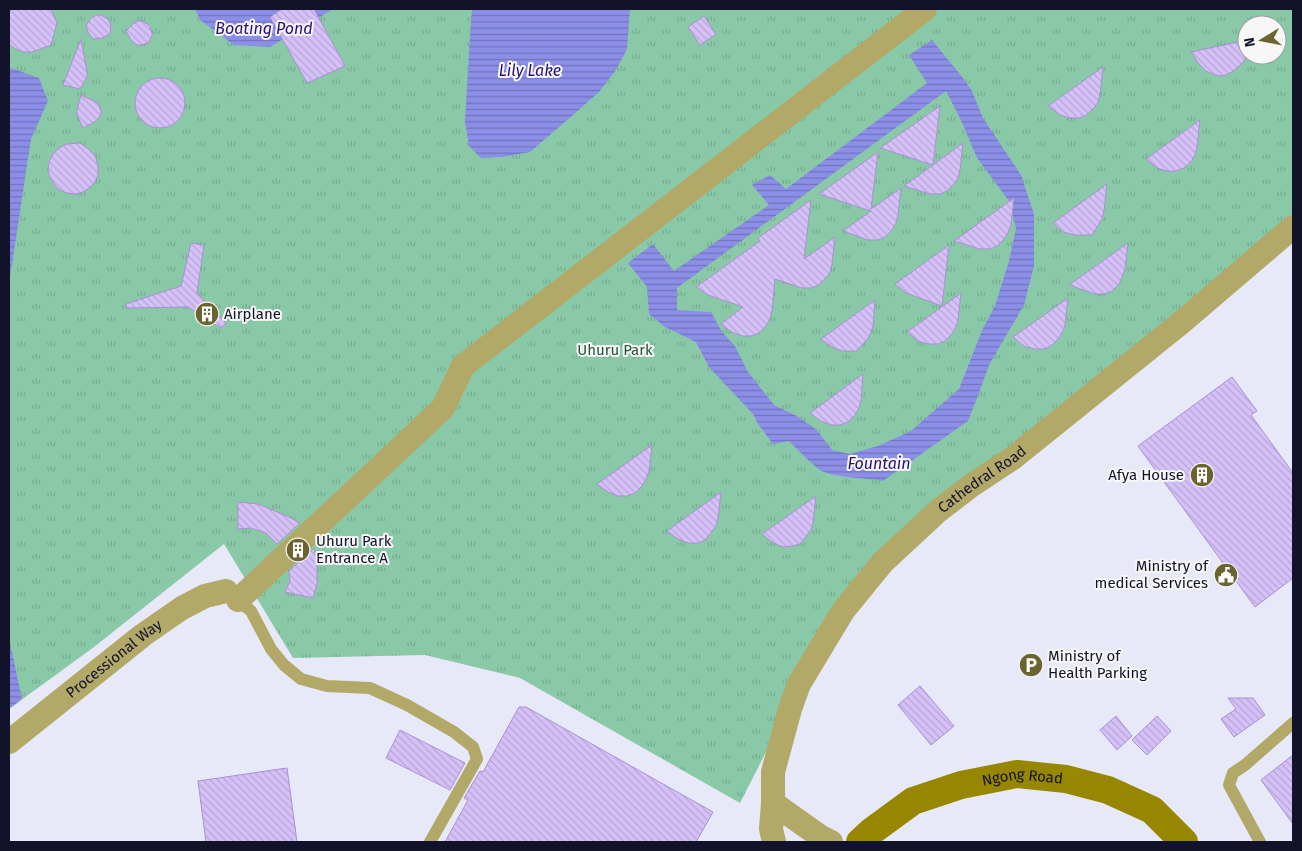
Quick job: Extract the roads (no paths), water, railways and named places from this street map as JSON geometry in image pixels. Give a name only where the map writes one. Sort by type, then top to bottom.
[{"type":"main road","name":"Ngong Road","points":[[860,842],[913,801],[961,785],[1017,774],[1066,779],[1108,790],[1152,810],[1184,842]]},
{"type":"street","points":[[232,596],[443,408],[462,366],[925,9]]},
{"type":"street","name":"Cathedral Road","points":[[774,842],[771,829],[773,772],[790,709],[800,684],[843,611],[883,562],[938,511],[972,485],[1013,458],[1182,322],[1293,227]]},
{"type":"street","name":"Processional Way","points":[[9,742],[143,635],[174,614],[205,596],[232,596]]},
{"type":"street","points":[[773,803],[831,842]]},
{"type":"lane","points":[[232,596],[251,611],[271,649],[284,665],[301,679],[327,686],[370,688],[415,709],[454,732],[473,747],[477,758],[430,842]]},
{"type":"lane","points":[[1260,842],[1229,785],[1233,774],[1293,723]]},
{"type":"water","name":"Boating Pond","points":[[195,9],[333,9],[270,47],[234,45],[200,20]]},
{"type":"water","name":"Lily Lake","points":[[472,9],[630,9],[627,49],[616,70],[599,92],[530,152],[503,157],[481,158],[469,146],[465,122]]},
{"type":"water","name":"Fountain","points":[[932,40],[972,91],[983,118],[1021,175],[1034,214],[1034,266],[1024,305],[989,365],[968,421],[883,481],[839,476],[824,472],[811,463],[789,441],[773,444],[753,414],[709,367],[696,342],[665,327],[649,314],[647,287],[628,263],[653,244],[674,271],[769,205],[752,185],[770,175],[786,189],[927,83],[909,55]],"holes":[[[946,91],[977,158],[1009,201],[1016,228],[1009,261],[995,306],[983,328],[959,389],[911,431],[878,446],[850,454],[832,450],[817,430],[797,416],[774,405],[748,372],[735,346],[722,332],[711,312],[677,310],[677,288]]]},
{"type":"water","points":[[11,68],[39,78],[48,101],[31,139],[9,284],[9,73]]},
{"type":"water","points":[[9,638],[22,699],[9,709]]},
{"type":"place","name":"Airplane","points":[[207,314]]},
{"type":"place","name":"Afya House","points":[[1202,475]]},
{"type":"place","name":"Uhuru Park Entrance A","points":[[298,550]]},
{"type":"place","name":"Ministry of medical Services","points":[[1226,575]]},
{"type":"place","name":"Ministry of Health Parking","points":[[1031,665]]},
{"type":"park label","name":"Uhuru Park","points":[[615,350]]}]
